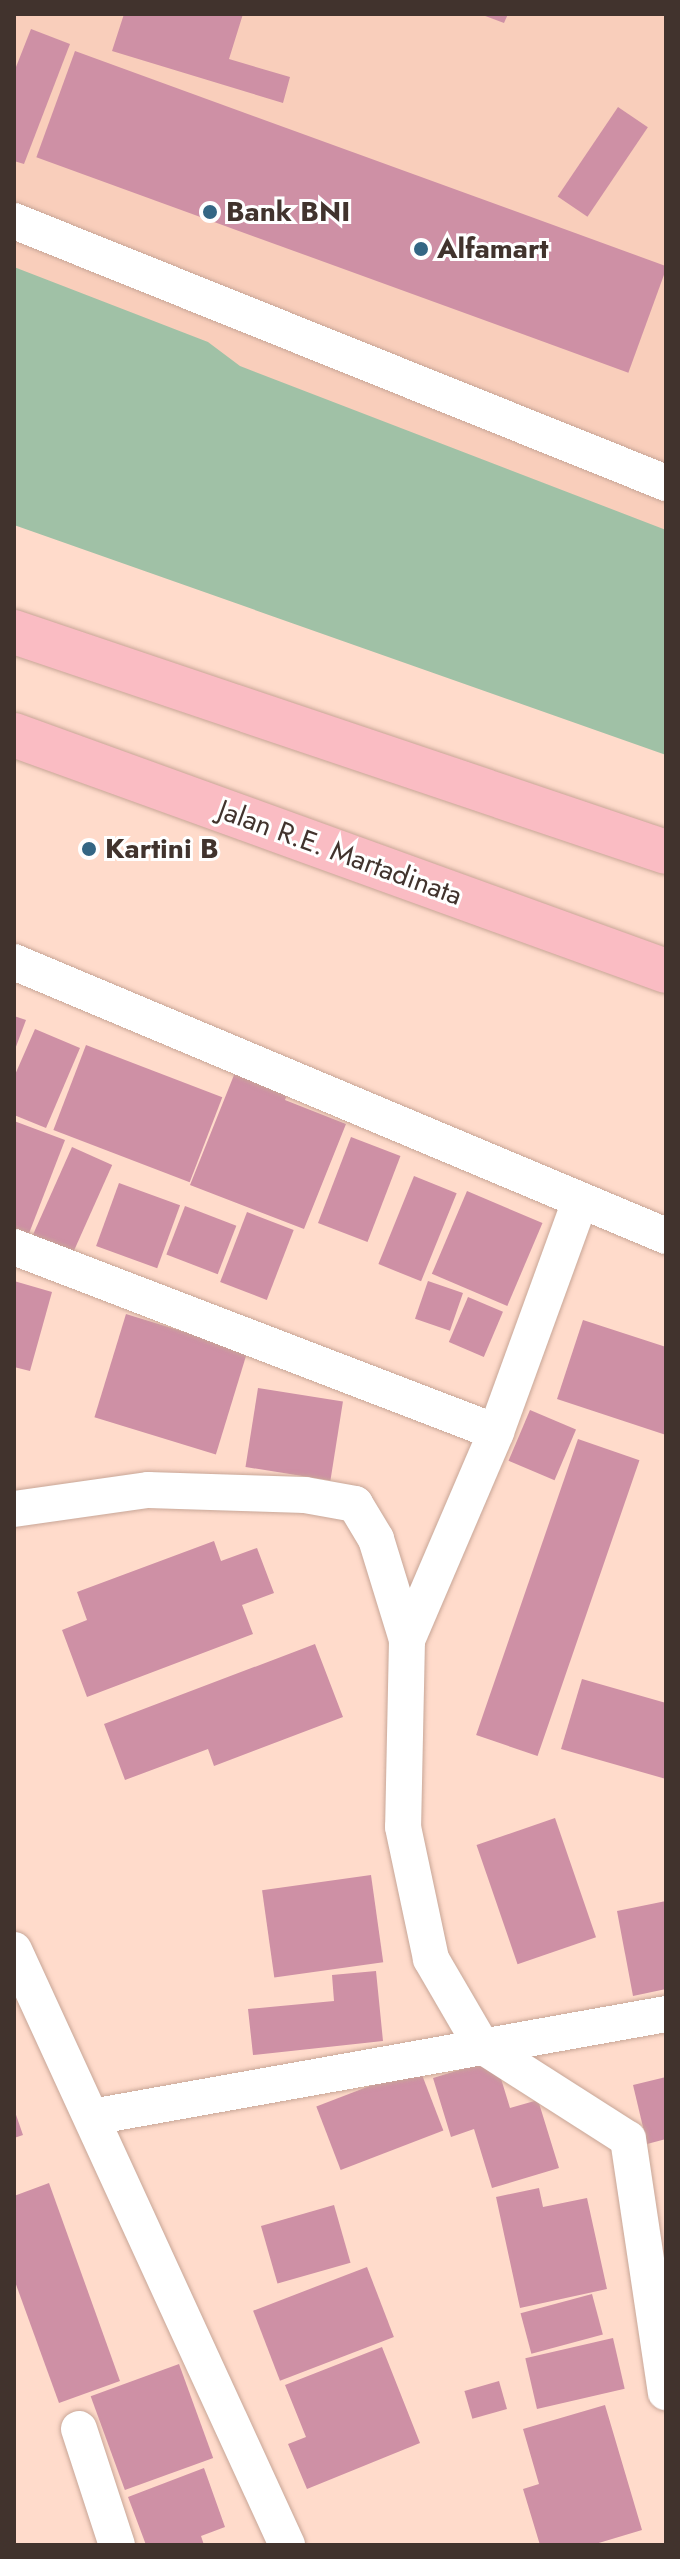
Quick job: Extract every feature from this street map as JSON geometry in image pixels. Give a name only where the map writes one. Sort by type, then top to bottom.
[{"type":"highway","points":[[14,632],[666,852]]},
{"type":"highway","name":"Jalan R.E. Martadinata","points":[[14,735],[666,971]]},
{"type":"street","points":[[14,221],[666,483]]},
{"type":"street","points":[[14,962],[579,1204],[666,1236]]},
{"type":"street","points":[[407,1640],[496,1432],[579,1204]]},
{"type":"street","points":[[14,1247],[496,1432]]},
{"type":"street","points":[[14,1509],[148,1490],[305,1495],[355,1504],[376,1539],[407,1640],[403,1827],[431,1959],[481,2045],[628,2139],[666,2392]]},
{"type":"street","points":[[14,1950],[287,2545]]},
{"type":"street","points":[[92,2117],[666,2014]]},
{"type":"street","points":[[79,2429],[117,2545]]},
{"type":"shaded area","points":[[14,14],[666,14],[666,741],[14,503]]},
{"type":"green space","points":[[14,267],[208,342],[240,366],[666,530],[666,755],[14,525]]},
{"type":"building","points":[[124,14],[243,14],[229,59],[290,77],[283,103],[112,51]]},
{"type":"building","points":[[480,14],[508,14],[504,23]]},
{"type":"building","points":[[31,29],[70,44],[24,164],[14,161],[14,72]]},
{"type":"building","points":[[75,51],[666,266],[628,373],[36,157]]},
{"type":"building","points":[[618,107],[648,127],[587,217],[558,197]]},
{"type":"building","points":[[14,1016],[26,1020],[14,1052]]},
{"type":"building","points":[[35,1029],[80,1048],[46,1128],[14,1115],[14,1077]]},
{"type":"building","points":[[86,1045],[222,1097],[190,1182],[53,1130]]},
{"type":"building","points":[[236,1070],[289,1090],[285,1100],[346,1124],[304,1229],[190,1185]]},
{"type":"building","points":[[14,1121],[65,1140],[28,1236],[14,1231]]},
{"type":"building","points":[[351,1137],[400,1156],[368,1242],[318,1223]]},
{"type":"building","points":[[72,1147],[112,1165],[71,1258],[31,1240]]},
{"type":"building","points":[[414,1176],[457,1193],[421,1281],[378,1264]]},
{"type":"building","points":[[119,1183],[180,1205],[157,1268],[96,1246]]},
{"type":"building","points":[[467,1191],[542,1223],[507,1306],[432,1274]]},
{"type":"building","points":[[185,1206],[236,1226],[218,1274],[166,1255]]},
{"type":"building","points":[[247,1212],[294,1230],[267,1300],[220,1282]]},
{"type":"building","points":[[14,1281],[52,1292],[30,1371],[14,1367]]},
{"type":"building","points":[[428,1281],[463,1293],[450,1331],[415,1319]]},
{"type":"building","points":[[468,1297],[503,1312],[484,1357],[449,1342]]},
{"type":"building","points":[[126,1314],[247,1351],[216,1454],[94,1417]]},
{"type":"building","points":[[583,1320],[666,1347],[666,1435],[557,1399]]},
{"type":"building","points":[[258,1388],[343,1401],[330,1480],[245,1467]]},
{"type":"building","points":[[530,1410],[576,1430],[555,1480],[509,1461]]},
{"type":"building","points":[[578,1439],[639,1460],[538,1756],[476,1735]]},
{"type":"building","points":[[214,1541],[221,1561],[257,1548],[274,1593],[242,1605],[253,1634],[87,1697],[62,1630],[87,1620],[77,1592]]},
{"type":"building","points":[[315,1644],[343,1717],[214,1766],[208,1749],[125,1780],[104,1724]]},
{"type":"building","points":[[582,1679],[666,1703],[666,1779],[561,1749]]},
{"type":"building","points":[[555,1818],[596,1937],[518,1964],[477,1845]]},
{"type":"building","points":[[371,1875],[383,1962],[274,1977],[262,1890]]},
{"type":"building","points":[[666,1901],[666,1989],[633,1996],[617,1911]]},
{"type":"building","points":[[376,1971],[383,2041],[253,2055],[248,2009],[334,2001],[332,1975]]},
{"type":"building","points":[[495,2059],[510,2108],[538,2100],[559,2168],[492,2188],[474,2129],[451,2137],[433,2078]]},
{"type":"building","points":[[419,2067],[443,2130],[341,2170],[316,2106]]},
{"type":"building","points":[[666,2077],[666,2139],[647,2144],[633,2085]]},
{"type":"building","points":[[14,2109],[23,2135],[14,2138]]},
{"type":"building","points":[[49,2183],[120,2381],[59,2403],[14,2279],[14,2196]]},
{"type":"building","points":[[539,2188],[543,2207],[587,2198],[607,2289],[520,2308],[496,2197]]},
{"type":"building","points":[[334,2205],[351,2263],[277,2284],[261,2226]]},
{"type":"building","points":[[367,2267],[394,2337],[280,2381],[253,2311]]},
{"type":"building","points":[[592,2294],[603,2335],[531,2354],[521,2313]]},
{"type":"building","points":[[613,2338],[625,2389],[537,2409],[525,2358]]},
{"type":"building","points":[[382,2347],[420,2443],[307,2489],[288,2444],[306,2437],[285,2385]]},
{"type":"building","points":[[179,2364],[213,2458],[125,2490],[91,2396]]},
{"type":"building","points":[[499,2381],[507,2409],[472,2419],[464,2391]]},
{"type":"building","points":[[605,2405],[642,2530],[592,2545],[540,2545],[523,2489],[539,2484],[523,2429]]},
{"type":"building","points":[[204,2468],[225,2527],[201,2536],[204,2545],[146,2545],[128,2497]]},
{"type":"place","name":"Bank BNI","points":[[210,212]]},
{"type":"place","name":"Alfamart","points":[[421,249]]},
{"type":"place","name":"Kartini B","points":[[89,849]]}]
